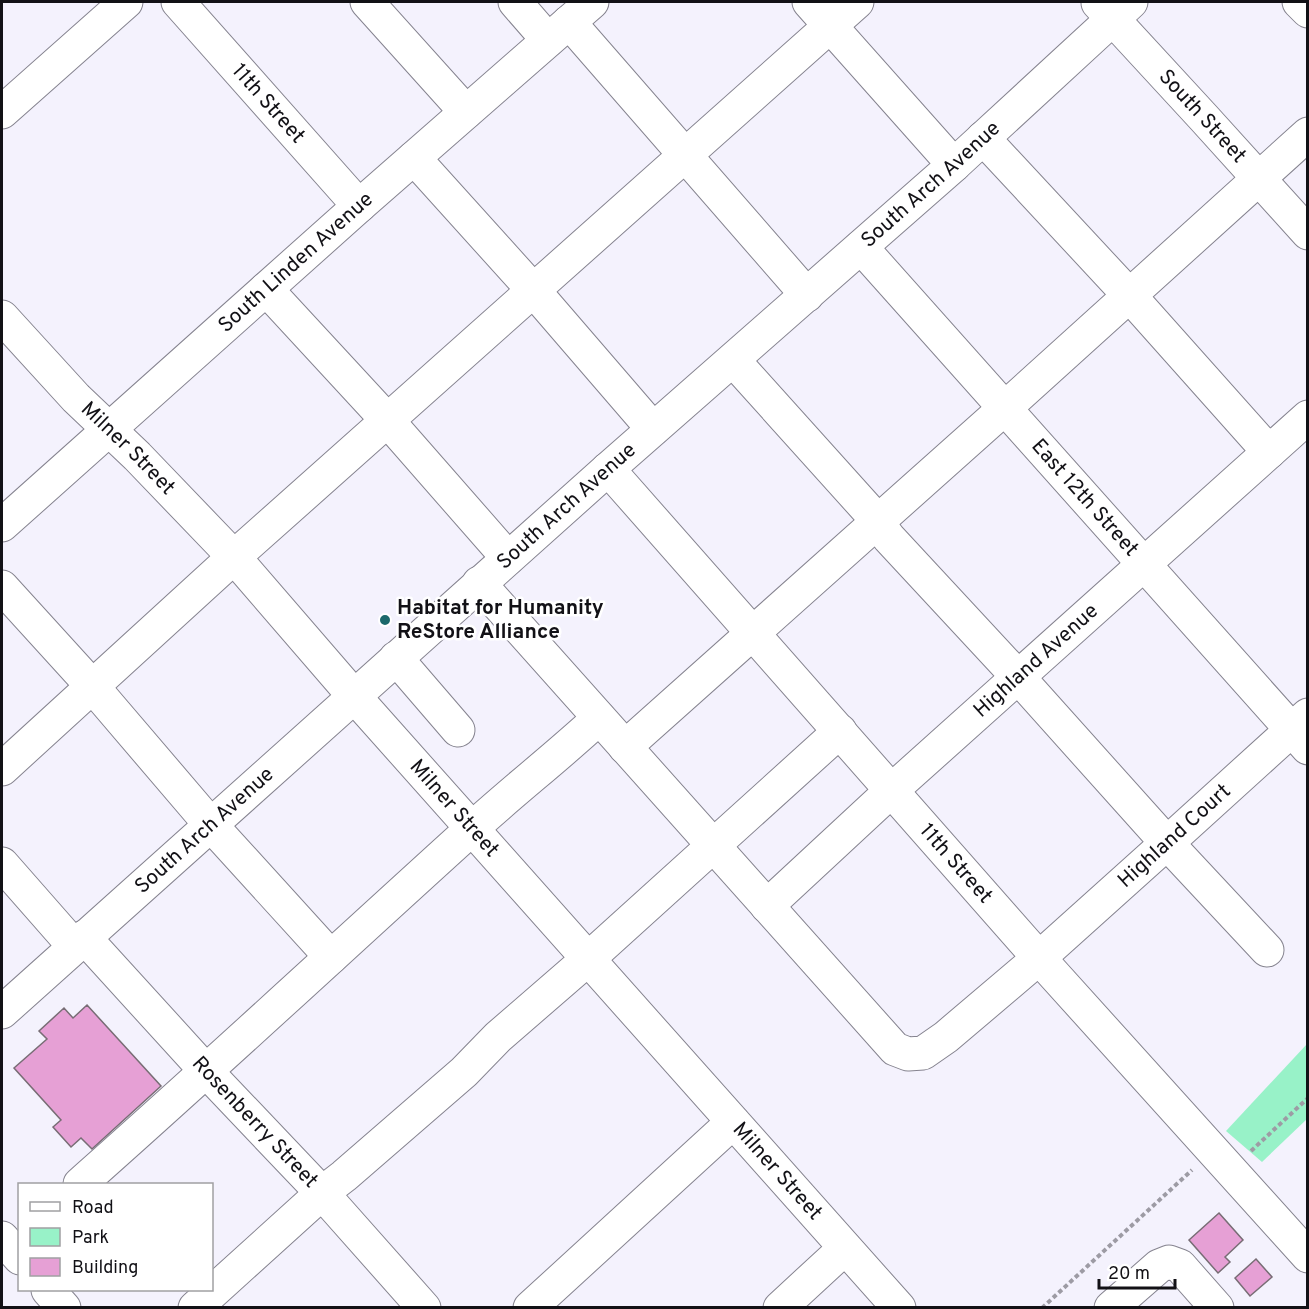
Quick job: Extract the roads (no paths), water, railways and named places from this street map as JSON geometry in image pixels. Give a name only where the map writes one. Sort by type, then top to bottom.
[{"type":"street","points":[[2,112],[126,2]]},
{"type":"street","points":[[367,2],[466,112]]},
{"type":"street","points":[[515,2],[570,21],[807,295]]},
{"type":"street","points":[[809,2],[954,165]]},
{"type":"street","points":[[2,769],[234,557],[857,2]]},
{"type":"street","points":[[1299,2],[1308,11]]},
{"type":"street","name":"11th Street","points":[[183,3],[360,206]]},
{"type":"street","name":"South Arch Avenue","points":[[2,1012],[608,469],[954,165],[1113,7]]},
{"type":"street","name":"South Street","points":[[1113,7],[1258,178],[1308,232]]},
{"type":"street","name":"South Linden Avenue","points":[[2,525],[570,21]]},
{"type":"street","points":[[625,747],[1308,134]]},
{"type":"street","points":[[983,138],[1129,295],[1269,452]]},
{"type":"street","points":[[414,158],[534,291],[653,429]]},
{"type":"street","name":"East 12th Street","points":[[861,247],[1144,564],[1302,731]]},
{"type":"street","points":[[266,289],[388,421],[508,558]]},
{"type":"street","name":"Milner Street","points":[[2,317],[76,398],[137,456],[234,557],[354,696],[899,1308]]},
{"type":"street","points":[[733,360],[868,510],[889,538],[1267,950]]},
{"type":"street","name":"Highland Avenue","points":[[767,906],[892,790],[1308,417]]},
{"type":"street","name":"11th Street","points":[[608,469],[1040,958],[1308,1256]]},
{"type":"street","name":"Highland Court","points":[[479,584],[895,1049],[908,1054],[923,1053],[946,1037],[1040,958],[1167,843],[1302,731]]},
{"type":"street","points":[[2,587],[93,687],[210,824],[331,957]]},
{"type":"street","points":[[396,658],[458,730]]},
{"type":"street","points":[[82,1183],[472,828],[599,718]]},
{"type":"street","points":[[195,1308],[322,1193],[464,1072],[498,1037],[588,959],[840,731]]},
{"type":"street","name":"Rosenberry Street","points":[[2,864],[206,1071],[322,1193],[424,1308]]},
{"type":"street","points":[[530,1308],[733,1122]]},
{"type":"street","points":[[780,1308],[845,1248]]},
{"type":"street","points":[[1125,1303],[1159,1266],[1169,1262],[1180,1266],[1217,1308]]},
{"type":"street","points":[[49,1291],[64,1308]]},
{"type":"place","name":"Habitat for Humanity ReStore Alliance","points":[[385,620]]}]
